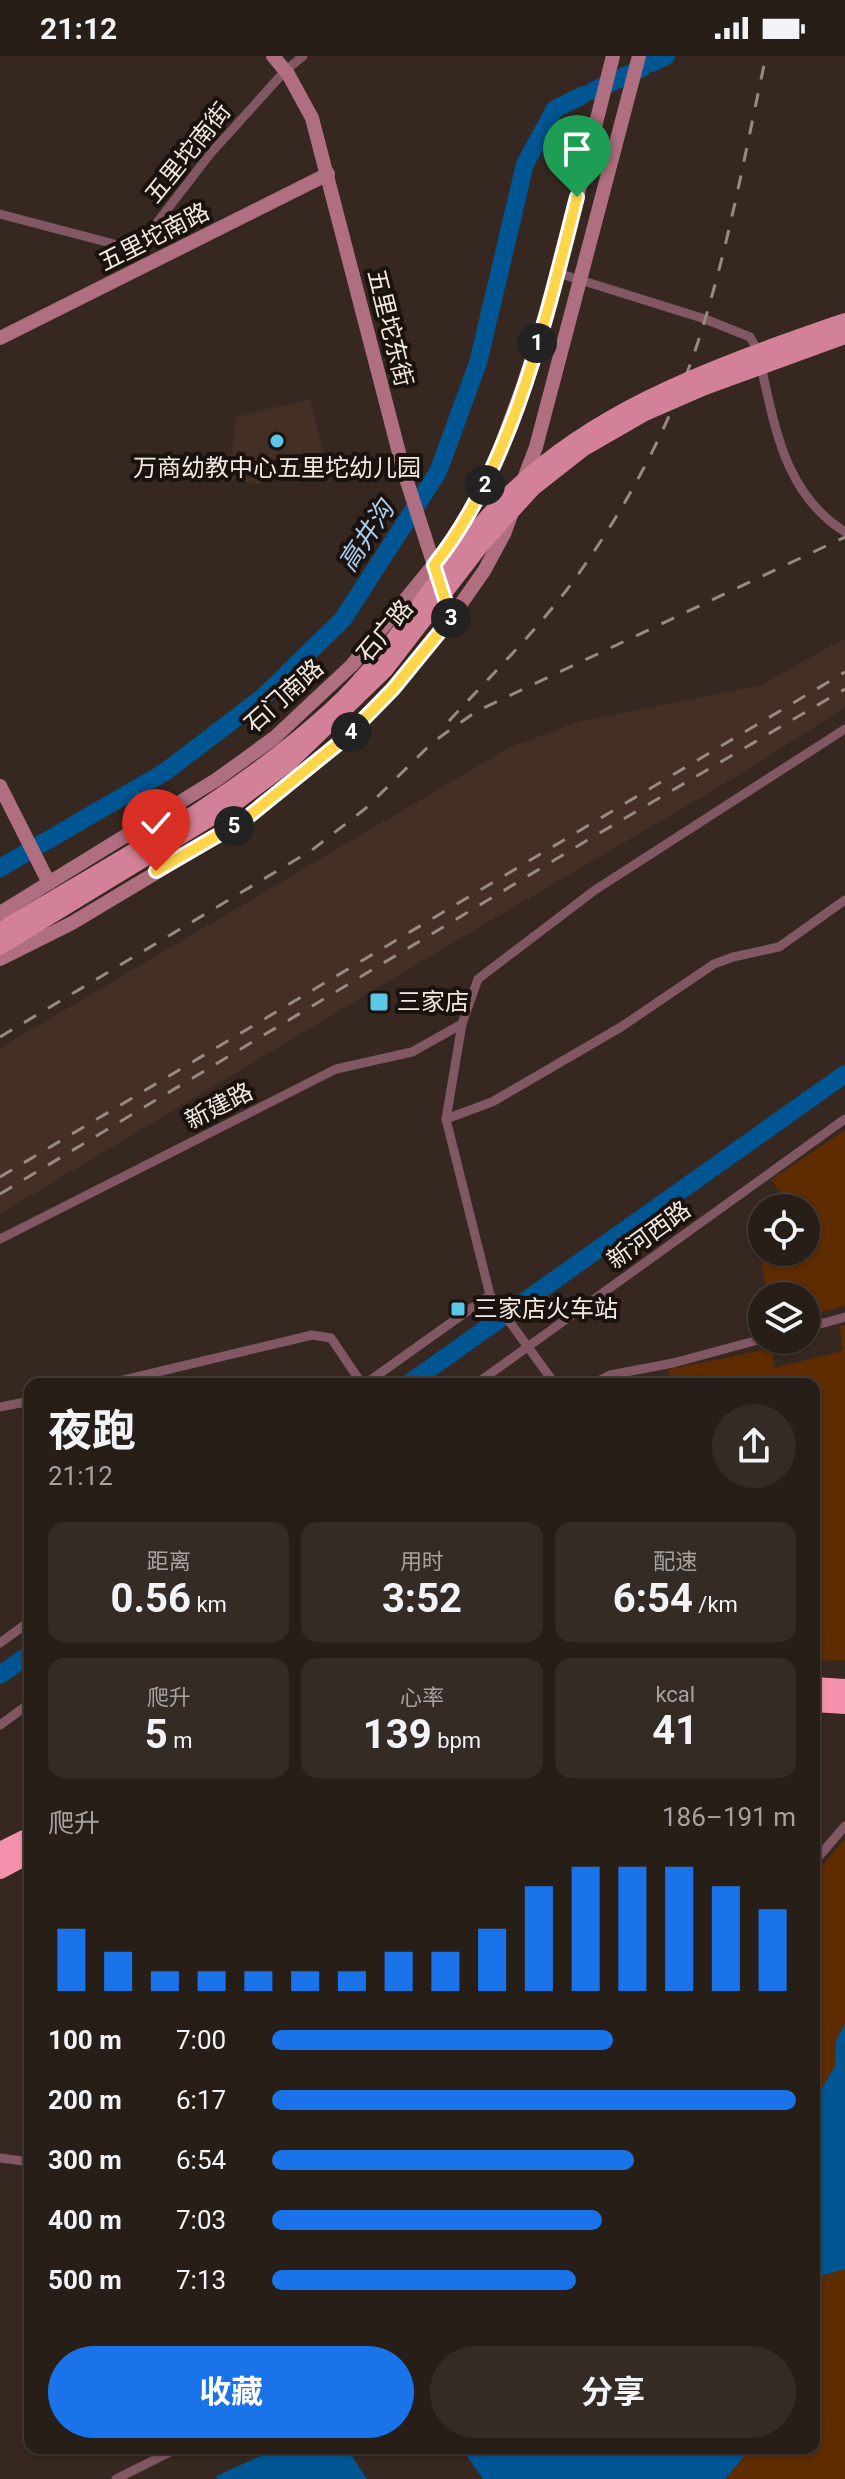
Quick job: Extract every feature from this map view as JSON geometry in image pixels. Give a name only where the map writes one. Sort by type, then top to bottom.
[{"type":"highway","points":[[820,1686],[845,1688]]},
{"type":"highway","points":[[820,1703],[845,1705]]},
{"type":"highway","points":[[0,1851],[24,1839]]},
{"type":"highway","points":[[0,1870],[24,1857]]},
{"type":"main road","name":"五里坨东街","points":[[273,56],[312,118],[404,472],[451,618]]},
{"type":"main road","name":"石门南路","points":[[0,913],[216,780],[274,738],[352,665],[458,535],[490,475],[522,389],[558,273],[613,56]]},
{"type":"main road","points":[[0,959],[72,923],[244,820],[344,739],[393,689],[451,618],[484,571],[504,534],[536,447],[639,56]]},
{"type":"main road","name":"五里坨南路","points":[[0,338],[328,174]]},
{"type":"main road","name":"石广路","points":[[0,930],[190,816],[265,764],[333,708],[390,645],[487,517],[532,471],[591,429],[661,391],[845,321]]},
{"type":"main road","name":"石广路","points":[[0,947],[234,804],[289,763],[385,670],[482,544],[533,488],[584,448],[643,414],[705,387],[845,336]]},
{"type":"main road","points":[[0,786],[49,883]]},
{"type":"street","name":"五里坨南街","points":[[0,214],[118,245],[137,244],[210,154],[285,71],[303,56]]},
{"type":"street","points":[[558,273],[705,319],[750,337],[757,349],[783,453],[798,486],[815,508],[845,532]]},
{"type":"street","points":[[551,1378],[490,1295],[446,1119],[462,1024],[478,979],[595,890],[845,729]]},
{"type":"street","points":[[446,1119],[505,1095],[621,1027],[714,964],[779,947],[845,900]]},
{"type":"street","name":"新建路","points":[[0,1239],[336,1069],[412,1052],[462,1024]]},
{"type":"street","name":"新河西路","points":[[484,1378],[845,1119]]},
{"type":"street","points":[[372,1378],[490,1295]]},
{"type":"street","points":[[820,1324],[845,1317]]},
{"type":"street","points":[[132,1378],[312,1335],[331,1338],[360,1378]]},
{"type":"street","points":[[604,1378],[748,1343]]},
{"type":"street","points":[[0,1407],[24,1402]]},
{"type":"street","points":[[0,1643],[24,1625]]},
{"type":"street","points":[[0,1725],[24,1707]]},
{"type":"street","points":[[820,1855],[845,1826]]},
{"type":"street","points":[[0,2158],[24,2161]]},
{"type":"street","points":[[116,2479],[166,2454]]},
{"type":"shaded area","name":"万商幼教中心五里坨幼儿园","points":[[310,399],[327,465],[258,484],[228,479],[236,417]]},
{"type":"shaded area","points":[[845,638],[845,707],[746,771],[0,1214],[0,1048],[510,747],[581,721],[761,685]]},
{"type":"shaded area","points":[[845,1130],[845,1306],[820,1312],[820,1282],[765,1282],[762,1266],[820,1266],[820,1194],[781,1194],[771,1180]]},
{"type":"shaded area","points":[[845,1325],[845,1661],[820,1660],[820,1378],[670,1378],[668,1370],[748,1353],[772,1354],[775,1368],[842,1351],[840,1326]]},
{"type":"shaded area","points":[[845,1839],[845,2225],[820,2198],[820,1868]]},
{"type":"shaded area","points":[[845,2269],[845,2479],[725,2479],[746,2454],[820,2454],[820,2276]]},
{"type":"water","points":[[845,2023],[845,2269],[820,2276],[820,2092],[835,2066],[836,2040]]},
{"type":"water","points":[[265,2454],[351,2454],[367,2479],[217,2479],[216,2476]]},
{"type":"water","points":[[465,2454],[746,2454],[725,2479],[483,2479]]},
{"type":"waterway","name":"高井沟","points":[[652,63],[666,56]]},
{"type":"waterway","name":"高井沟","points":[[593,91],[642,68]]},
{"type":"waterway","name":"高井沟","points":[[0,868],[165,772],[263,697],[343,619],[438,472],[478,363],[525,164],[555,109],[583,95]]},
{"type":"waterway","points":[[416,1378],[845,1074]]},
{"type":"waterway","points":[[0,1675],[24,1658]]},
{"type":"railway","points":[[449,721],[569,587],[618,514],[662,431],[687,374],[718,274],[766,56]]},
{"type":"railway","points":[[0,1037],[312,850],[366,808],[433,742],[477,711],[845,537]]},
{"type":"railway","points":[[0,1177],[845,672]]},
{"type":"railway","points":[[0,1194],[845,689]]},
{"type":"place","name":"万商幼教中心五里坨幼儿园","points":[[277,441]]},
{"type":"place","name":"三家店","points":[[379,1002]]},
{"type":"place","name":"三家店火车站","points":[[458,1309]]},
{"type":"route","points":[[156,871],[244,820],[344,739],[393,689],[451,618],[434,565],[458,535],[490,475],[551,300],[577,197]]}]
